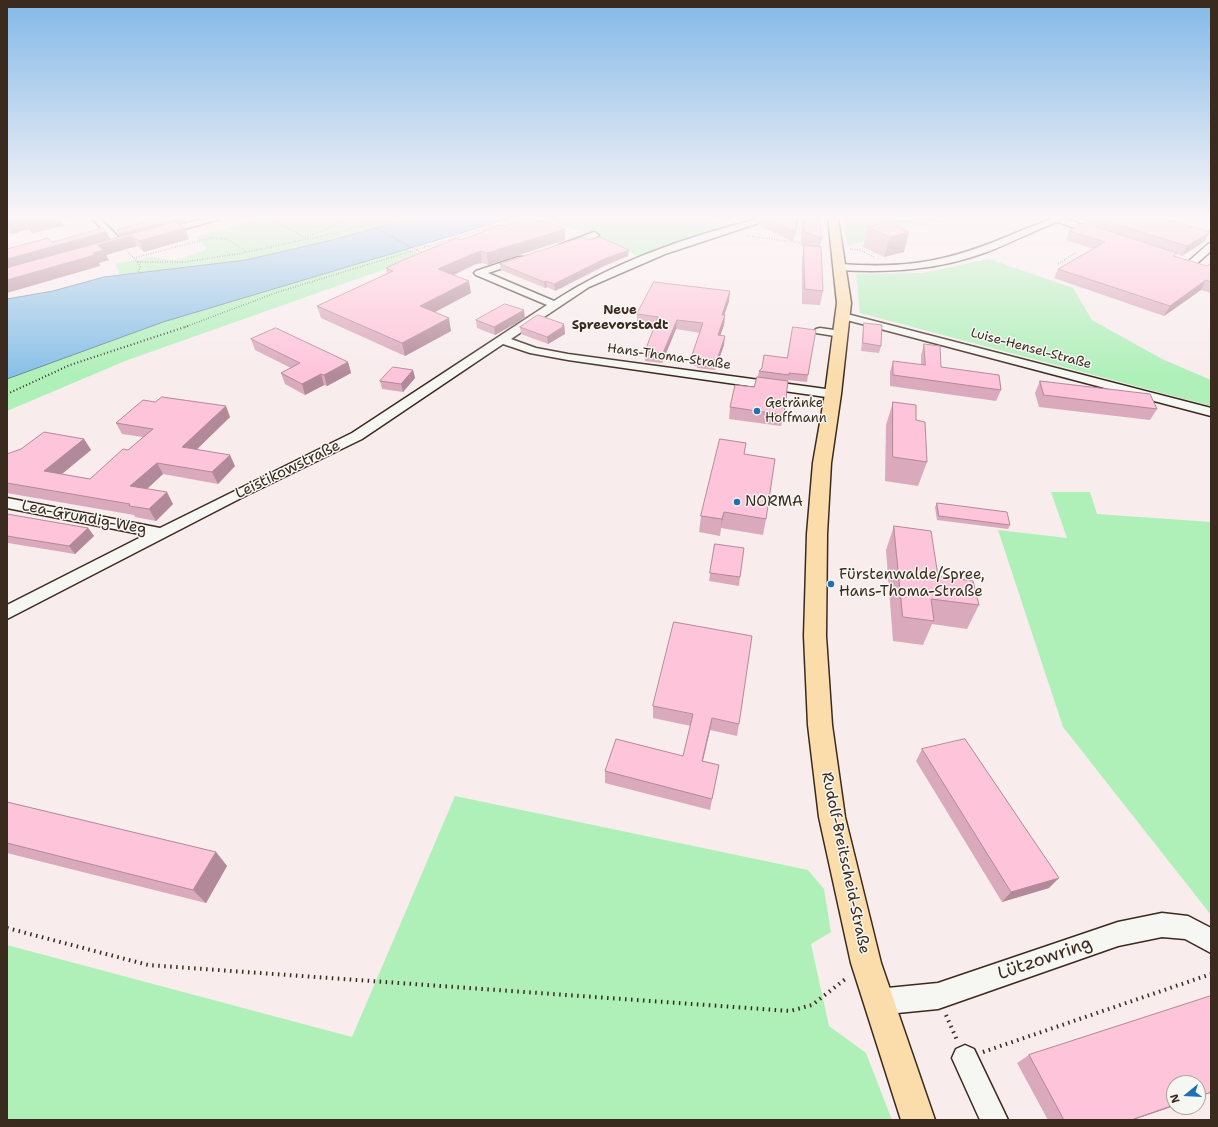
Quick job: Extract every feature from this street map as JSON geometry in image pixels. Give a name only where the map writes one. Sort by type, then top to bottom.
[{"type":"main road","name":"Rudolf-Breitscheid-Straße","points":[[840,271],[844,295],[843,316],[822,463],[815,593],[816,680],[820,732],[832,817],[866,964],[877,1002],[918,1120]]},
{"type":"street","points":[[486,271],[479,273],[556,305]]},
{"type":"street","name":"Leistikowstraße","points":[[7,613],[160,533],[357,436],[585,285],[619,271]]},
{"type":"street","name":"Luise-Hensel-Straße","points":[[843,316],[1211,412]]},
{"type":"street","points":[[820,331],[841,334]]},
{"type":"street","name":"Hans-Thoma-Straße","points":[[502,340],[534,351],[568,357],[833,394]]},
{"type":"street","name":"Lea-Grundig-Weg","points":[[7,503],[160,533]]},
{"type":"street","name":"Lützowring","points":[[877,1002],[938,996],[1118,934],[1162,925],[1188,928],[1211,941]]},
{"type":"street","points":[[965,1058],[994,1120]]},
{"type":"path","points":[[7,394],[70,365],[207,319],[278,292],[347,271]]},
{"type":"path","points":[[7,928],[148,965],[790,1011],[812,1005],[866,964]]},
{"type":"path","points":[[938,996],[965,1058],[1211,974]]},
{"type":"green space","points":[[118,271],[157,271],[120,275]]},
{"type":"green space","points":[[332,271],[381,271],[125,361],[7,411],[7,379],[163,322]]},
{"type":"green space","points":[[934,271],[1023,271],[1073,288],[1092,320],[1162,359],[1211,380],[1211,406],[860,313],[856,274],[923,273]]},
{"type":"green space","points":[[1051,492],[1090,492],[1097,514],[1211,522],[1211,915],[1063,727],[998,530],[1067,538]]},
{"type":"green space","points":[[455,796],[808,870],[824,889],[831,932],[811,944],[829,1026],[866,1053],[892,1120],[7,1120],[7,945],[352,1037]]},
{"type":"water","points":[[158,271],[335,271],[163,322],[7,379],[7,299],[53,291],[104,277]]},
{"type":"building","points":[[7,271],[40,271],[7,280]]},
{"type":"building","points":[[393,271],[442,271],[469,281],[420,306],[449,318],[402,343],[317,306]]},
{"type":"building","points":[[516,271],[581,271],[554,284],[546,281],[544,282]]},
{"type":"building","points":[[805,271],[822,271],[823,291],[805,289]]},
{"type":"building","points":[[1063,271],[1211,271],[1211,282],[1206,280],[1170,306]]},
{"type":"building","points":[[654,282],[730,291],[722,315],[725,315],[718,335],[725,336],[717,360],[698,358],[699,356],[692,355],[703,323],[677,320],[663,353],[645,351],[658,317],[637,314]]},
{"type":"building","points":[[505,304],[524,310],[494,327],[476,320]]},
{"type":"building","points":[[538,315],[564,324],[562,326],[564,326],[547,337],[520,327]]},
{"type":"building","points":[[864,323],[882,325],[881,346],[863,343]]},
{"type":"building","points":[[793,327],[816,330],[808,375],[789,373],[789,375],[759,371],[762,368],[764,355],[787,358]]},
{"type":"building","points":[[276,328],[348,362],[324,375],[321,374],[302,384],[281,373],[300,363],[251,339]]},
{"type":"building","points":[[924,344],[940,346],[941,367],[999,375],[1001,390],[893,375],[893,361],[925,365]]},
{"type":"building","points":[[393,367],[413,370],[401,384],[380,381]]},
{"type":"building","points":[[757,377],[788,381],[784,415],[730,407],[735,385],[754,387]]},
{"type":"building","points":[[1040,381],[1150,394],[1157,409],[1044,395]]},
{"type":"building","points":[[162,397],[226,406],[182,447],[230,455],[212,472],[157,463],[130,486],[167,492],[149,509],[129,506],[130,504],[7,483],[7,454],[21,449],[44,432],[84,439],[44,471],[90,479],[123,449],[128,450],[153,429],[116,423],[143,400],[155,402]]},
{"type":"building","points":[[893,402],[916,405],[916,420],[925,422],[927,462],[893,457]]},
{"type":"building","name":"NORMA","points":[[720,439],[746,443],[744,454],[775,459],[766,519],[724,512],[722,519],[701,516]]},
{"type":"building","points":[[937,503],[1007,512],[1010,525],[939,516]]},
{"type":"building","points":[[7,514],[88,528],[69,546],[7,536]]},
{"type":"building","points":[[894,526],[931,531],[938,576],[973,581],[979,605],[931,599],[934,621],[903,617]]},
{"type":"building","points":[[715,544],[744,548],[740,577],[710,573]]},
{"type":"building","points":[[674,622],[752,636],[739,724],[712,718],[702,761],[719,765],[712,799],[605,771],[616,739],[683,756],[693,714],[653,706]]},
{"type":"building","points":[[965,739],[1059,878],[1011,892],[922,749]]},
{"type":"building","points":[[7,802],[216,852],[193,890],[7,843]]},
{"type":"building","points":[[1211,996],[1211,1092],[1206,1094],[1206,1075],[1166,1075],[1166,1108],[1131,1120],[1064,1120],[1029,1055]]},
{"type":"place","name":"Getränke Hoffmann","points":[[757,411]]},
{"type":"place","name":"NORMA","points":[[737,502]]},
{"type":"place","name":"Fürstenwalde/Spree, Hans-Thoma-Straße","points":[[831,584]]},
{"type":"district","name":"Neue Spreevorstadt","points":[[620,318]]}]
